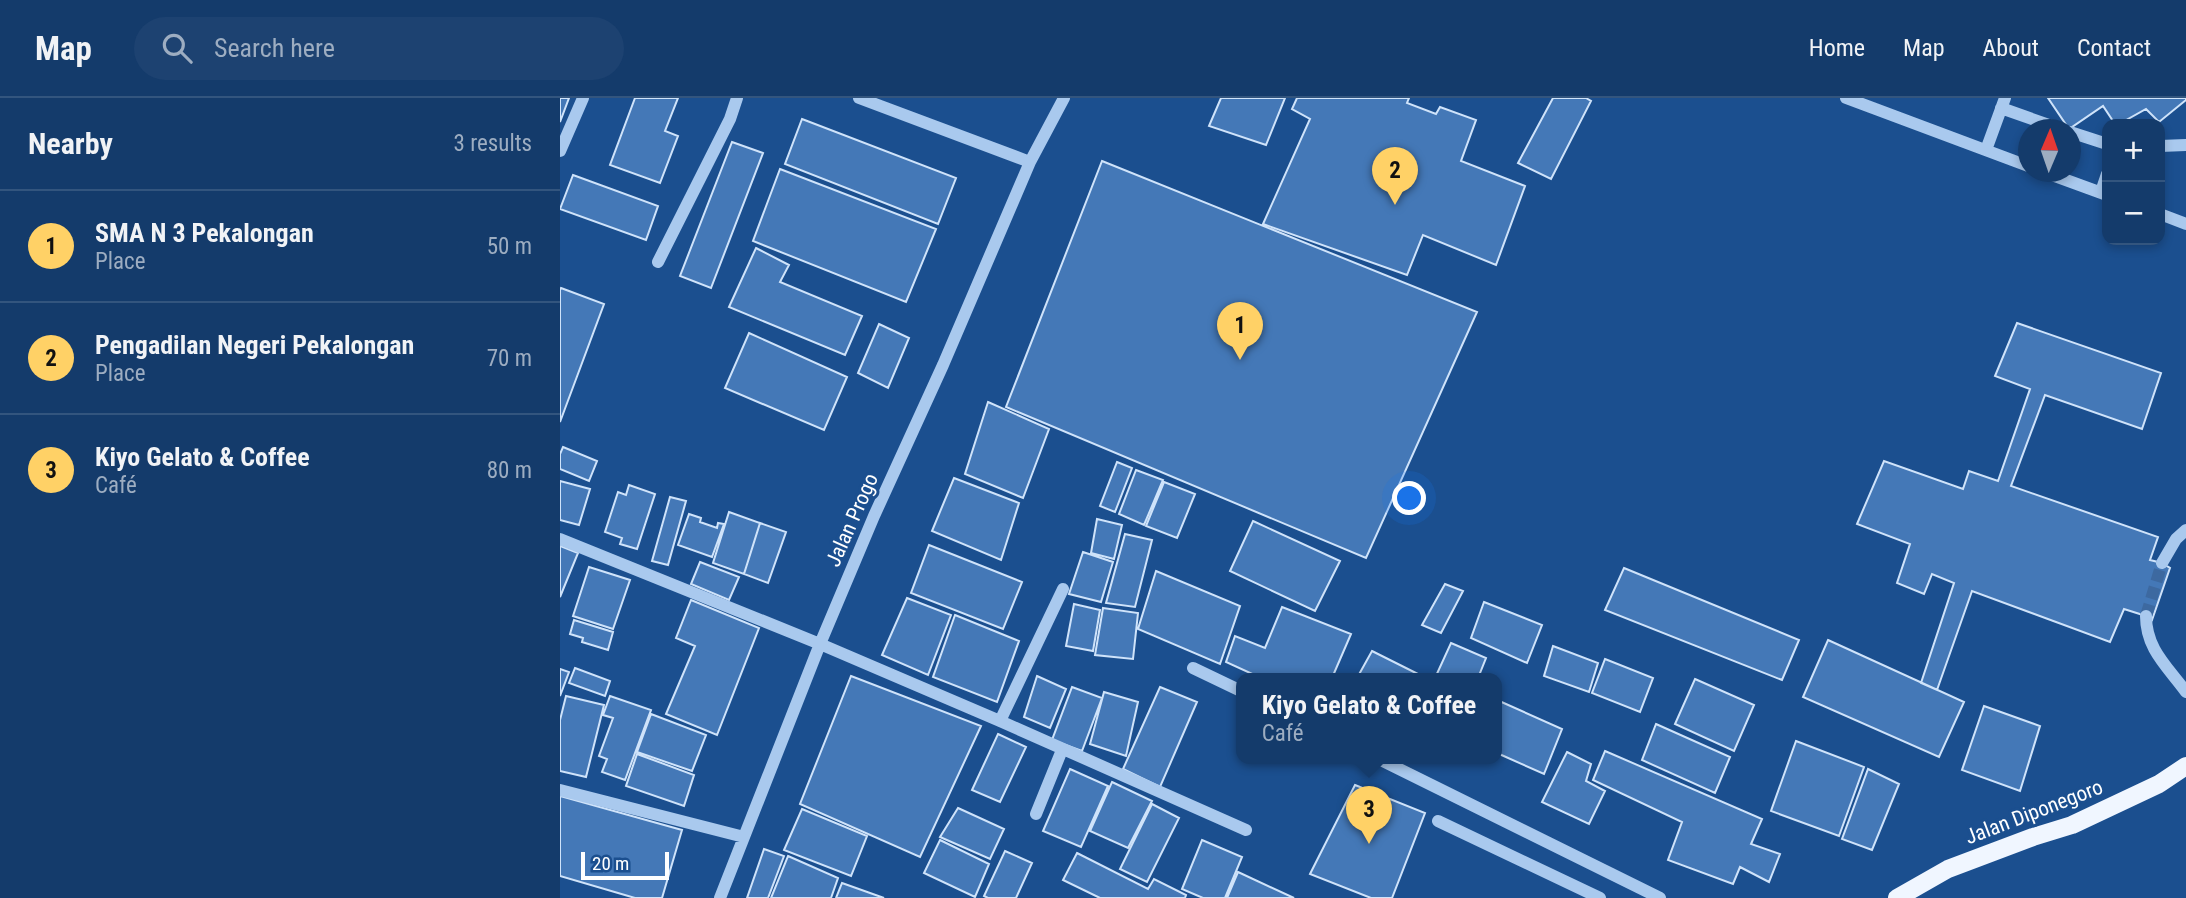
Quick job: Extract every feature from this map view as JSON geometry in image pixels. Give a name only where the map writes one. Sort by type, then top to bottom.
[{"type":"main road","name":"Jalan Diponegoro","points":[[1897,898],[1948,869],[2072,825],[2159,785],[2186,766]]},
{"type":"main road","points":[[2159,785],[2186,784]]},
{"type":"street","points":[[560,151],[583,98]]},
{"type":"street","points":[[658,262],[730,120],[737,98]]},
{"type":"street","points":[[859,98],[1030,162]]},
{"type":"street","name":"Jalan Progo","points":[[720,898],[820,644],[874,516],[943,365],[1030,162],[1064,98]]},
{"type":"street","points":[[1846,98],[2018,162]]},
{"type":"street","points":[[1986,150],[2003,103],[2039,119]]},
{"type":"street","points":[[2081,136],[2102,143]]},
{"type":"street","points":[[2165,146],[2186,145]]},
{"type":"street","points":[[2072,182],[2102,193]]},
{"type":"street","points":[[2165,216],[2186,224]]},
{"type":"street","points":[[2162,563],[2176,539],[2186,530]]},
{"type":"street","points":[[560,539],[820,644],[1246,830]]},
{"type":"street","points":[[1000,721],[1063,589]]},
{"type":"street","points":[[2146,616],[2146,632],[2150,644],[2186,692]]},
{"type":"street","points":[[1193,668],[1236,689]]},
{"type":"street","points":[[1036,814],[1062,750]]},
{"type":"street","points":[[1389,764],[1660,898]]},
{"type":"street","points":[[560,790],[744,836]]},
{"type":"street","points":[[1438,821],[1600,898]]},
{"type":"building","points":[[560,98],[569,98],[560,122]]},
{"type":"building","points":[[635,98],[678,98],[665,131],[678,136],[660,183],[610,165]]},
{"type":"building","points":[[1221,98],[1285,98],[1266,145],[1209,126]]},
{"type":"building","points":[[1297,98],[1409,98],[1407,103],[1436,114],[1440,107],[1476,120],[1461,161],[1525,186],[1496,265],[1423,235],[1407,275],[1263,224],[1310,119],[1292,109]]},
{"type":"building","points":[[1553,98],[1586,98],[1591,101],[1551,179],[1518,163]]},
{"type":"building","points":[[2048,98],[2186,98],[2163,119],[2156,119],[2146,109],[2128,119],[2112,119],[2103,106],[2081,121],[2062,119]]},
{"type":"building","points":[[802,119],[956,178],[938,224],[785,164]]},
{"type":"building","points":[[732,142],[763,153],[711,288],[680,276]]},
{"type":"building","points":[[1102,161],[1477,312],[1366,558],[1006,407]]},
{"type":"building","points":[[780,169],[936,229],[906,302],[753,241]]},
{"type":"building","points":[[573,175],[658,206],[646,240],[560,209]]},
{"type":"building","points":[[756,248],[789,265],[780,282],[862,316],[845,355],[729,307]]},
{"type":"building","points":[[561,288],[604,304],[560,422],[560,290]]},
{"type":"building","points":[[2017,323],[2161,373],[2142,429],[2045,395],[2011,486],[2158,537],[2150,560],[2170,568],[2152,620],[2124,609],[2110,642],[1972,591],[1937,690],[1921,683],[1954,583],[1932,574],[1924,594],[1897,583],[1910,544],[1857,524],[1884,461],[1963,489],[1969,471],[1998,481],[2030,389],[1995,376]]},
{"type":"building","points":[[879,324],[909,338],[888,388],[858,373]]},
{"type":"building","points":[[749,333],[847,377],[824,430],[725,388]]},
{"type":"building","points":[[988,402],[1049,429],[1023,498],[965,474]]},
{"type":"building","points":[[563,447],[597,461],[589,481],[560,469]]},
{"type":"building","points":[[1117,462],[1132,468],[1115,512],[1100,506]]},
{"type":"building","points":[[1136,470],[1163,480],[1144,525],[1119,514]]},
{"type":"building","points":[[954,478],[1019,503],[1001,560],[932,531]]},
{"type":"building","points":[[560,481],[590,489],[579,525],[560,520]]},
{"type":"building","points":[[1164,482],[1195,494],[1177,538],[1146,526]]},
{"type":"building","points":[[629,485],[655,494],[637,549],[620,544],[622,538],[605,532],[618,492],[626,495]]},
{"type":"building","points":[[670,497],[686,501],[668,565],[652,561]]},
{"type":"building","points":[[729,512],[760,523],[744,574],[713,563]]},
{"type":"building","points":[[689,514],[701,518],[700,522],[717,528],[718,523],[724,524],[712,557],[678,545]]},
{"type":"building","points":[[1097,519],[1122,525],[1114,559],[1091,553]]},
{"type":"building","points":[[1253,521],[1340,561],[1315,611],[1230,571]]},
{"type":"building","points":[[760,523],[786,532],[768,583],[744,574]]},
{"type":"building","points":[[1125,534],[1152,540],[1135,607],[1106,603]]},
{"type":"building","points":[[929,545],[1022,582],[1003,629],[911,593]]},
{"type":"building","points":[[560,546],[578,553],[560,597]]},
{"type":"building","points":[[1083,552],[1113,562],[1101,602],[1069,594]]},
{"type":"building","points":[[700,562],[739,577],[729,600],[691,584]]},
{"type":"building","points":[[589,567],[630,580],[613,629],[573,616]]},
{"type":"building","points":[[1624,568],[1799,640],[1782,680],[1605,610]]},
{"type":"building","points":[[1156,571],[1240,606],[1220,664],[1138,629]]},
{"type":"building","points":[[1445,584],[1463,591],[1441,633],[1422,625]]},
{"type":"building","points":[[907,598],[951,615],[928,675],[882,655]]},
{"type":"building","points":[[691,600],[759,628],[717,735],[666,714],[695,646],[676,638]]},
{"type":"building","points":[[1484,602],[1542,625],[1527,663],[1471,638]]},
{"type":"building","points":[[1074,604],[1100,610],[1093,651],[1066,646]]},
{"type":"building","points":[[1282,607],[1351,634],[1334,673],[1250,673],[1226,662],[1235,636],[1265,648]]},
{"type":"building","points":[[1103,608],[1138,613],[1133,659],[1095,655]]},
{"type":"building","points":[[955,615],[1019,641],[997,702],[933,677]]},
{"type":"building","points":[[574,620],[613,632],[608,650],[582,642],[583,638],[570,634]]},
{"type":"building","points":[[1828,640],[1964,702],[1939,757],[1803,697]]},
{"type":"building","points":[[1451,643],[1486,658],[1480,673],[1437,673]]},
{"type":"building","points":[[1553,646],[1598,663],[1589,692],[1544,676]]},
{"type":"building","points":[[1372,651],[1416,673],[1360,673]]},
{"type":"building","points":[[1605,659],[1653,678],[1640,712],[1592,693]]},
{"type":"building","points":[[575,668],[610,681],[605,696],[569,683]]},
{"type":"building","points":[[560,669],[569,672],[560,696]]},
{"type":"building","points":[[851,676],[981,726],[920,857],[800,804]]},
{"type":"building","points":[[1037,676],[1066,689],[1050,728],[1024,717]]},
{"type":"building","points":[[1695,679],[1754,705],[1734,751],[1675,724]]},
{"type":"building","points":[[1072,687],[1102,698],[1082,751],[1052,740]]},
{"type":"building","points":[[1160,687],[1197,702],[1160,787],[1123,769]]},
{"type":"building","points":[[1104,692],[1138,702],[1126,756],[1090,744]]},
{"type":"building","points":[[566,696],[604,705],[586,777],[560,771],[560,720]]},
{"type":"building","points":[[610,696],[651,710],[625,780],[602,772],[607,759],[599,756],[613,718],[603,715]]},
{"type":"building","points":[[1502,702],[1562,729],[1544,774],[1502,755]]},
{"type":"building","points":[[1984,706],[2040,726],[2020,791],[1962,770]]},
{"type":"building","points":[[651,714],[706,735],[692,771],[637,752]]},
{"type":"building","points":[[1656,724],[1730,757],[1715,793],[1642,760]]},
{"type":"building","points":[[998,734],[1026,747],[1000,802],[972,790]]},
{"type":"building","points":[[1796,741],[1864,767],[1839,836],[1771,811]]},
{"type":"building","points":[[1605,751],[1762,819],[1751,844],[1780,854],[1769,882],[1740,867],[1733,884],[1668,860],[1682,822],[1593,780]]},
{"type":"building","points":[[1567,752],[1591,764],[1586,781],[1605,791],[1589,824],[1542,802]]},
{"type":"building","points":[[637,754],[694,775],[684,806],[626,786]]},
{"type":"building","points":[[1070,769],[1108,786],[1081,847],[1043,831]]},
{"type":"building","points":[[1868,769],[1899,784],[1872,850],[1842,839]]},
{"type":"building","points":[[1112,782],[1152,801],[1128,848],[1090,831]]},
{"type":"building","points":[[1355,785],[1425,813],[1392,898],[1371,898],[1310,874]]},
{"type":"building","points":[[560,796],[682,830],[662,898],[635,898],[560,876]]},
{"type":"building","points":[[1152,804],[1179,818],[1147,882],[1120,869]]},
{"type":"building","points":[[958,808],[1004,829],[990,859],[940,837]]},
{"type":"building","points":[[802,809],[867,836],[851,876],[784,850]]},
{"type":"building","points":[[940,840],[989,864],[975,897],[924,873]]},
{"type":"building","points":[[1202,840],[1242,857],[1225,898],[1203,898],[1182,889]]},
{"type":"building","points":[[764,849],[784,856],[768,898],[747,898]]},
{"type":"building","points":[[1005,851],[1032,863],[1016,898],[988,898],[984,896]]},
{"type":"building","points":[[1077,853],[1148,889],[1154,879],[1186,895],[1185,898],[1100,898],[1063,880]]},
{"type":"building","points":[[788,856],[838,878],[831,898],[771,898]]},
{"type":"building","points":[[1238,872],[1294,898],[1227,898]]},
{"type":"building","points":[[842,883],[884,898],[836,898]]},
{"type":"tunnel","points":[[2146,616],[2162,563]]},
{"type":"place","name":"Pengadilan Negeri Pekalongan","points":[[1395,205]]},
{"type":"place","name":"SMA N 3 Pekalongan","points":[[1240,360]]},
{"type":"place","name":"Kiyo Gelato & Coffee","points":[[1369,844]]}]
